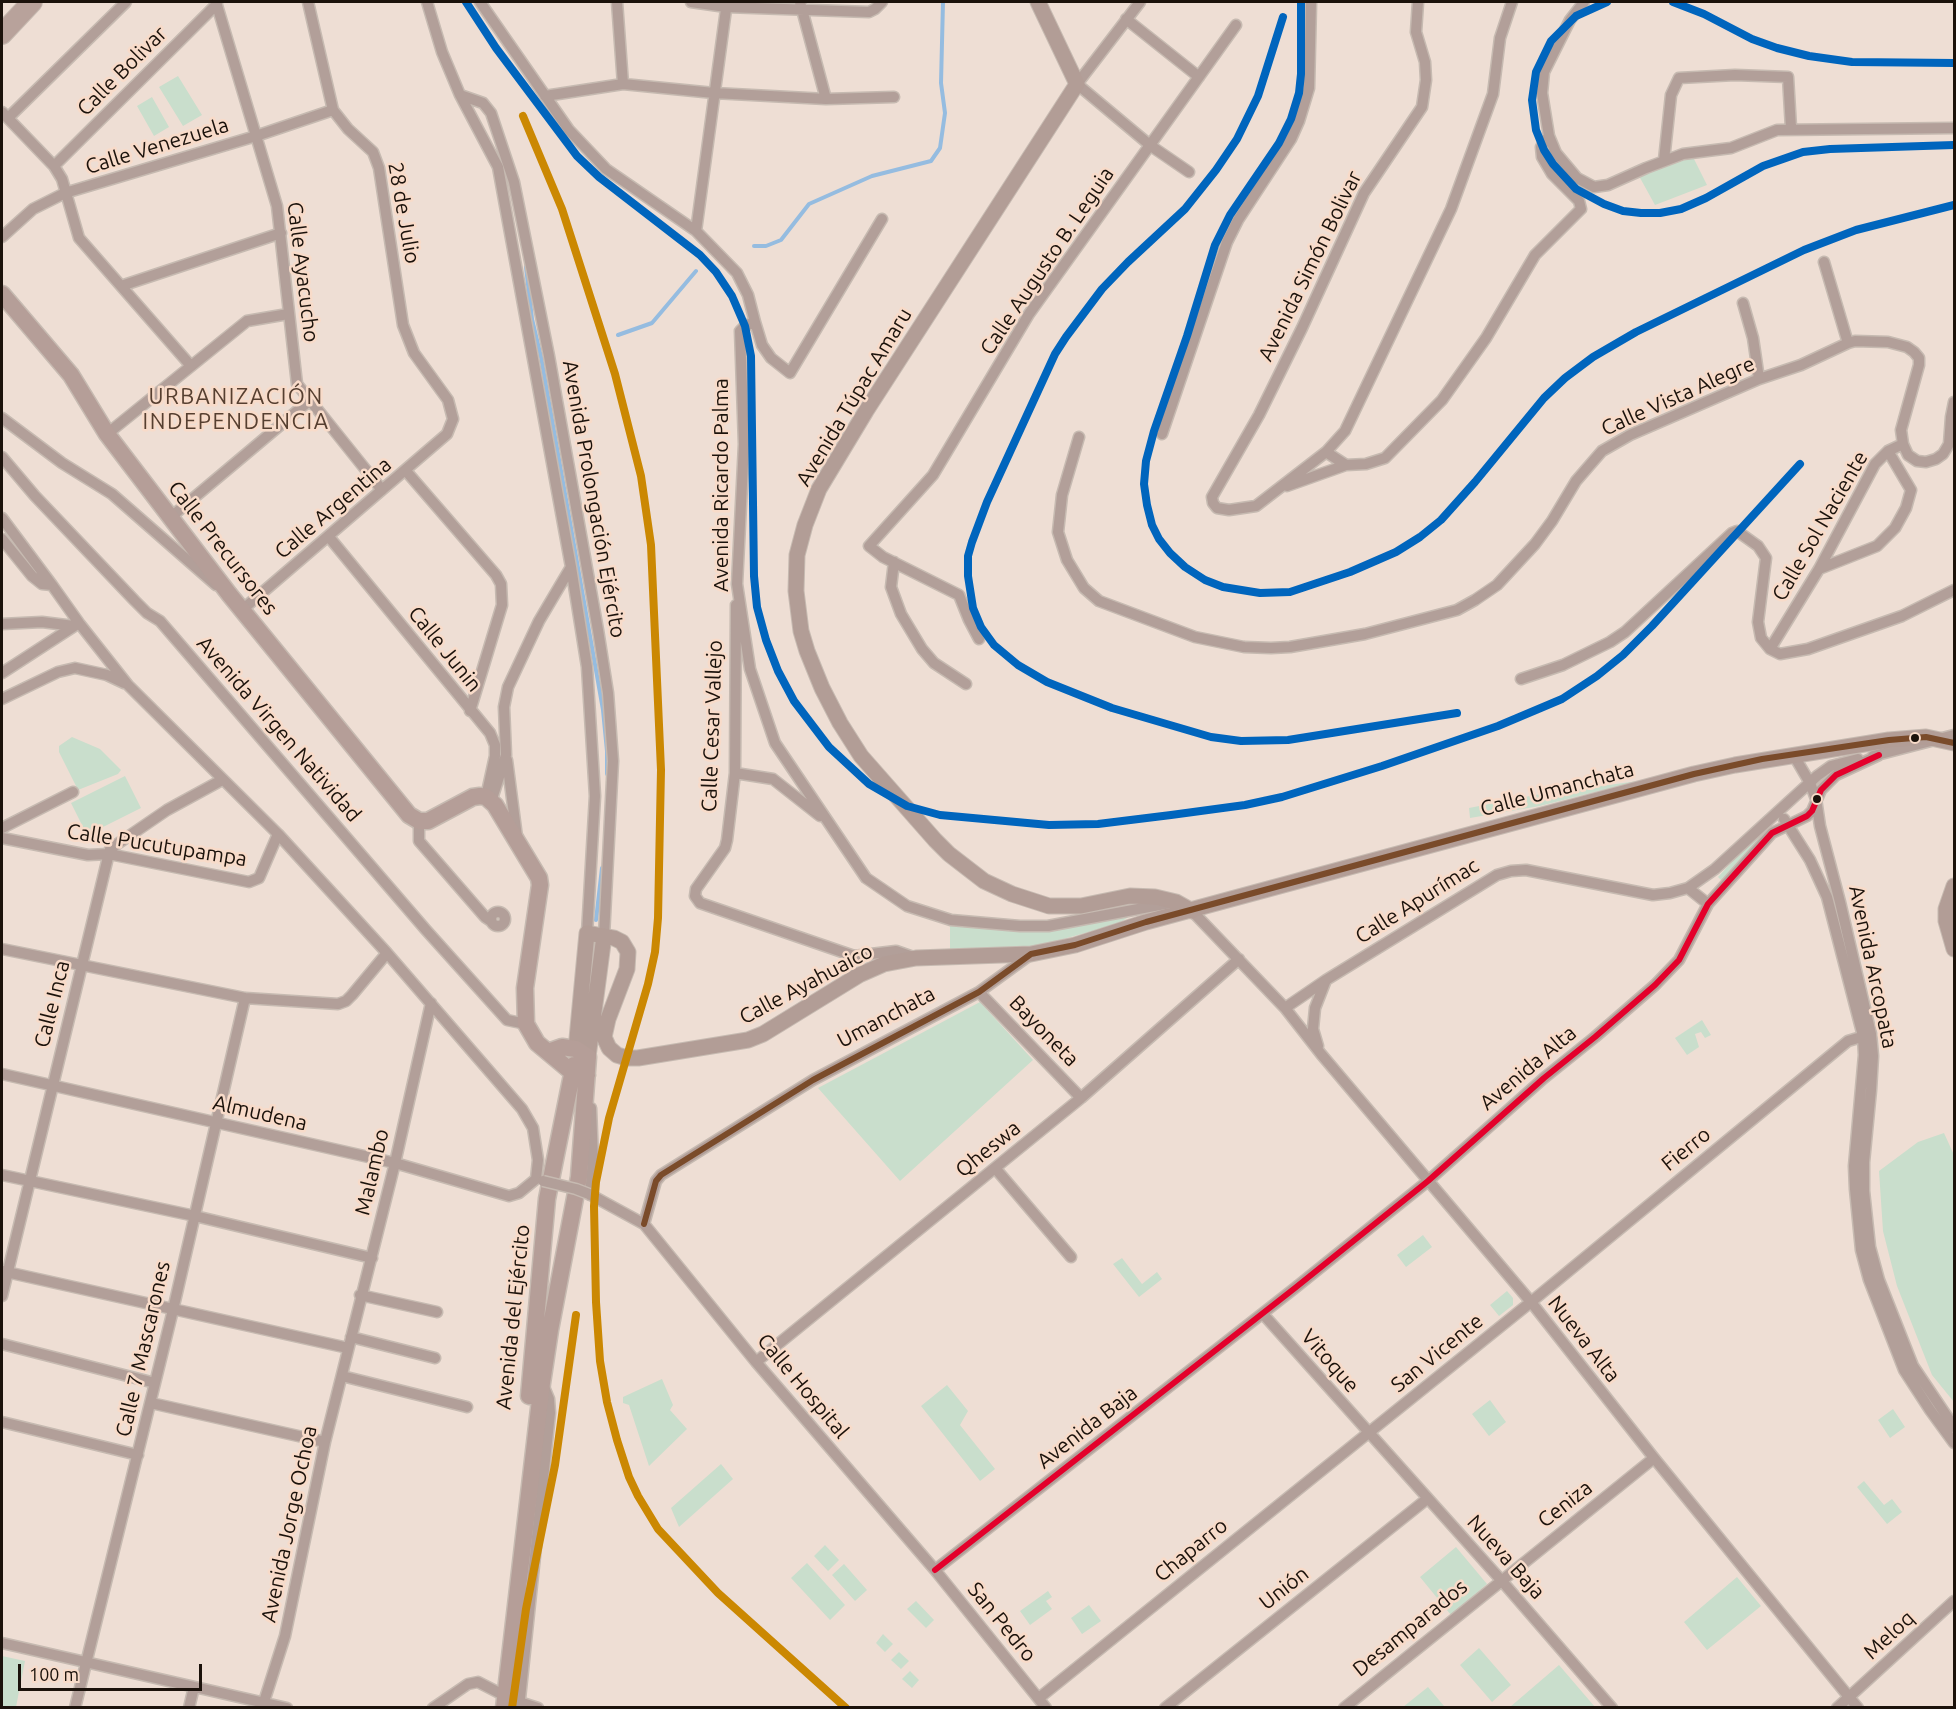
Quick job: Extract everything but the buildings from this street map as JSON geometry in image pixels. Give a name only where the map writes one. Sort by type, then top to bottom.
[{"type":"highway","points":[[2,33],[32,2]]},
{"type":"main road","points":[[1038,2],[1077,84]]},
{"type":"main road","name":"Avenida Túpac Amaru","points":[[1077,84],[872,402],[819,489],[805,525],[797,555],[795,575],[797,609],[810,660],[850,740],[870,768],[949,854],[984,880],[1012,894],[1049,906],[1082,906],[1130,896],[1155,897],[1176,902],[1192,911]]},
{"type":"main road","name":"Calle Precursores","points":[[2,294],[71,375],[107,434],[229,594],[409,815],[419,821]]},
{"type":"main road","name":"Calle Umanchata","points":[[1192,911],[1694,774],[1793,754],[1889,740],[1926,737],[1954,743]]},
{"type":"main road","points":[[419,821],[428,821],[473,797],[488,800],[518,843],[539,878],[540,885],[525,988],[526,1024],[530,1034],[548,1052],[580,1074]]},
{"type":"main road","points":[[1954,886],[1946,909],[1946,921],[1954,949]]},
{"type":"main road","name":"Umanchata","points":[[1031,954],[1075,945],[1146,922],[1192,911]]},
{"type":"main road","name":"Calle Ayahuaico","points":[[587,933],[622,942],[628,952],[627,969],[604,1032],[609,1048],[617,1055],[627,1058],[748,1040],[763,1034],[859,975],[884,964],[916,958],[1031,954]]},
{"type":"main road","name":"Avenida del Ejército","points":[[506,1702],[549,1330],[579,1177],[580,1074],[587,933]]},
{"type":"main road","name":"Avenida del Ejército","points":[[582,1053],[604,936]]},
{"type":"main road","points":[[548,1052],[562,1047],[582,1053]]},
{"type":"main road","name":"Avenida del Ejército","points":[[506,1702],[547,1199],[580,1074]]},
{"type":"street","points":[[126,2],[5,115],[54,166],[62,179],[79,238],[191,366]]},
{"type":"street","name":"28 de Julio","points":[[308,2],[333,110],[348,129],[373,152],[379,168],[403,325],[414,353],[448,400],[453,419],[447,434]]},
{"type":"street","name":"Avenida Prolongación Ejército","points":[[427,2],[442,52],[460,95],[498,167],[571,567],[586,667],[595,796],[587,933]]},
{"type":"street","points":[[480,2],[569,130],[606,169],[696,231],[737,273],[748,295],[762,345],[771,358],[790,373],[882,219]]},
{"type":"street","points":[[616,2],[623,84]]},
{"type":"street","points":[[691,2],[801,6],[869,12],[882,2]]},
{"type":"street","name":"Avenida Túpac Amaru","points":[[1077,84],[1140,2]]},
{"type":"street","points":[[1162,434],[1227,242],[1238,220],[1291,139],[1299,121],[1309,81],[1311,2]]},
{"type":"street","name":"Avenida Simón Bolivar","points":[[1278,488],[1256,506],[1229,510],[1217,508],[1213,503],[1212,497],[1259,415],[1364,193],[1422,107],[1426,80],[1425,62],[1416,32],[1418,2]]},
{"type":"street","points":[[1278,488],[1326,452],[1345,431],[1451,209],[1493,94],[1500,38],[1512,2]]},
{"type":"street","points":[[1584,2],[1570,21],[1544,72],[1542,93],[1549,136],[1556,153],[1569,171],[1594,187],[1608,185],[1664,160],[1688,153],[1731,148],[1765,134],[1791,128],[1954,128]]},
{"type":"street","name":"Calle Ayacucho","points":[[216,3],[277,206],[297,384],[382,490]]},
{"type":"street","name":"Calle Bolivar","points":[[54,166],[216,3]]},
{"type":"street","points":[[696,231],[727,4]]},
{"type":"street","points":[[801,6],[826,99]]},
{"type":"street","points":[[1126,19],[1199,77]]},
{"type":"street","name":"Calle Augusto B. Leguia","points":[[894,562],[869,546],[933,475],[1029,314],[1236,25]]},
{"type":"street","points":[[1664,160],[1671,95],[1679,78],[1736,75],[1788,77],[1791,128]]},
{"type":"street","points":[[545,96],[623,84],[714,93],[826,99],[894,97]]},
{"type":"street","points":[[1077,84],[1151,146],[1189,172]]},
{"type":"street","name":"Avenida Prolongación Ejército","points":[[460,95],[483,103],[491,113],[514,182],[549,356],[598,630],[608,693],[613,761],[604,936]]},
{"type":"street","name":"Calle Venezuela","points":[[2,237],[33,209],[65,193],[256,136],[333,110]]},
{"type":"street","points":[[1278,488],[1346,465],[1366,464],[1385,458],[1442,400],[1486,338],[1535,255],[1560,228],[1580,212],[1579,201],[1556,178],[1542,157],[1540,147],[1549,136]]},
{"type":"street","points":[[121,286],[281,233]]},
{"type":"street","points":[[1824,262],[1848,343]]},
{"type":"street","points":[[1743,303],[1753,338],[1759,380]]},
{"type":"street","points":[[107,434],[247,321],[288,314]]},
{"type":"street","name":"Avenida Ricardo Palma","points":[[755,322],[745,326],[741,331],[744,444],[737,584],[750,669],[775,743],[867,878],[907,906],[951,920],[1020,926],[1048,926],[1176,902]]},
{"type":"street","name":"Calle Vista Alegre","points":[[1079,437],[1062,495],[1058,532],[1066,560],[1084,588],[1099,601],[1195,637],[1244,647],[1271,648],[1290,647],[1365,634],[1457,610],[1476,600],[1497,585],[1535,544],[1576,481],[1602,451],[1630,435],[1759,380],[1801,365],[1848,343],[1871,340],[1888,342],[1907,347],[1919,358],[1903,422],[1903,444]]},
{"type":"street","points":[[171,517],[309,401]]},
{"type":"street","points":[[1903,444],[1908,455],[1917,461],[1926,462],[1936,459],[1949,444],[1954,402]]},
{"type":"street","points":[[2,418],[62,464],[112,494],[214,584],[229,594]]},
{"type":"street","name":"Calle Argentina","points":[[242,610],[447,434]]},
{"type":"street","name":"Calle Sol Naciente","points":[[1770,649],[1819,569],[1875,464],[1888,451],[1903,444]]},
{"type":"street","points":[[1819,569],[1877,546],[1895,528],[1906,508],[1911,490],[1888,451]]},
{"type":"street","points":[[1326,452],[1346,465]]},
{"type":"street","name":"Avenida Virgen Natividad","points":[[2,457],[34,496],[147,613],[160,621],[426,930],[507,1020],[526,1024]]},
{"type":"street","points":[[406,471],[496,575],[502,591],[502,605],[470,711]]},
{"type":"street","points":[[2,518],[52,585],[76,625],[128,685],[278,834],[387,953],[522,1109],[533,1128],[540,1180],[590,1194],[644,1224]]},
{"type":"street","points":[[1521,679],[1563,665],[1625,632],[1732,533],[1737,531],[1758,546],[1766,558],[1758,622],[1761,638],[1770,649],[1780,654],[1808,649],[1902,616],[1954,590]]},
{"type":"street","name":"Calle Junin","points":[[329,537],[490,733],[495,745],[495,756],[488,800]]},
{"type":"street","points":[[2,538],[32,576],[42,584],[52,585]]},
{"type":"street","points":[[966,684],[934,663],[922,649],[901,614],[891,587],[894,562],[959,595],[979,639]]},
{"type":"street","points":[[518,843],[506,755],[504,707],[508,687],[539,621],[571,567]]},
{"type":"street","name":"Calle Cesar Vallejo","points":[[737,584],[734,672],[735,773],[726,845],[696,890],[695,896],[700,903],[854,956],[896,951],[916,958]]},
{"type":"street","points":[[2,624],[42,622],[76,625]]},
{"type":"street","points":[[2,673],[76,625]]},
{"type":"street","points":[[2,699],[58,672],[75,668],[107,675],[128,685]]},
{"type":"street","name":"Calle Apurímac","points":[[1285,1008],[1326,980],[1497,875],[1526,870],[1653,895],[1671,894],[1688,888],[1715,869],[1831,766],[1954,735]]},
{"type":"street","name":"Avenida Arcopata","points":[[1793,754],[1810,783],[1816,799],[1867,1035],[1854,1166],[1862,1250],[1869,1280],[1904,1370],[1954,1443]]},
{"type":"street","points":[[488,800],[506,755]]},
{"type":"street","name":"Calle Apurímac","points":[[1787,824],[1807,816],[1812,811],[1821,790],[1836,774],[1879,755]]},
{"type":"street","points":[[735,773],[773,779],[828,823]]},
{"type":"street","points":[[109,854],[110,849],[167,810],[222,780]]},
{"type":"street","points":[[2,828],[73,792]]},
{"type":"street","name":"Avenida Arcopata","points":[[1779,811],[1810,860],[1827,897],[1873,1056],[1864,1162],[1864,1191],[1870,1247],[1879,1280],[1913,1366],[1954,1427]]},
{"type":"street","points":[[419,821],[419,841],[491,921]]},
{"type":"street","name":"Avenida Alta","points":[[1263,1314],[1428,1181],[1544,1078],[1655,985],[1679,960],[1708,904],[1772,833],[1787,824]]},
{"type":"street","name":"Calle Pucutupampa","points":[[2,838],[88,855],[109,854],[249,882],[259,878],[278,834]]},
{"type":"street","name":"Calle Inca","points":[[2,1296],[4,1272],[30,1181],[109,854]]},
{"type":"street","points":[[1688,888],[1708,904]]},
{"type":"street","name":"Nueva Alta","points":[[1192,911],[1285,1008],[1321,1054],[1531,1302],[1654,1458],[1858,1707]]},
{"type":"street","points":[[2,949],[245,998],[338,1004],[346,1001],[352,995],[387,953]]},
{"type":"street","name":"Umanchata","points":[[644,1224],[656,1182],[661,1175],[813,1080],[979,992],[1031,954]]},
{"type":"street","name":"Qheswa","points":[[756,1362],[1081,1098],[1239,959]]},
{"type":"street","points":[[1321,1054],[1313,1029],[1315,1008],[1326,980]]},
{"type":"street","name":"Bayoneta","points":[[979,992],[1081,1098]]},
{"type":"street","name":"Calle 7 Mascarones","points":[[75,1707],[156,1383],[245,998]]},
{"type":"street","name":"Malambo","points":[[348,1348],[395,1163],[431,1003]]},
{"type":"street","name":"Fierro","points":[[1531,1302],[1848,1041],[1867,1035]]},
{"type":"street","points":[[582,1053],[592,1073],[593,1160],[590,1194]]},
{"type":"street","name":"Almudena","points":[[2,1074],[395,1163],[509,1196],[519,1193],[540,1180]]},
{"type":"street","points":[[995,1168],[1071,1257]]},
{"type":"street","points":[[2,1175],[195,1216],[372,1258]]},
{"type":"street","name":"Calle Hospital","points":[[644,1224],[756,1362],[935,1570]]},
{"type":"street","points":[[4,1272],[348,1348]]},
{"type":"street","points":[[360,1295],[437,1312]]},
{"type":"street","name":"San Vicente","points":[[1368,1434],[1531,1302]]},
{"type":"street","name":"Vitoque","points":[[1263,1314],[1368,1434]]},
{"type":"street","name":"Avenida Baja","points":[[935,1570],[1263,1314]]},
{"type":"street","points":[[351,1337],[435,1358]]},
{"type":"street","points":[[2,1344],[156,1383]]},
{"type":"street","name":"Avenida Jorge Ochoa","points":[[263,1705],[285,1636],[348,1348]]},
{"type":"street","points":[[342,1376],[467,1407]]},
{"type":"street","points":[[151,1402],[326,1442]]},
{"type":"street","points":[[2,1422],[138,1455]]},
{"type":"street","name":"Nueva Baja","points":[[1368,1434],[1501,1580],[1612,1707]]},
{"type":"street","name":"Chaparro","points":[[1039,1698],[1368,1434]]},
{"type":"street","name":"Ceniza","points":[[1501,1580],[1654,1458]]},
{"type":"street","name":"Unión","points":[[1165,1707],[1427,1499]]},
{"type":"street","name":"San Pedro","points":[[935,1570],[1046,1707]]},
{"type":"street","name":"Desamparados","points":[[1344,1707],[1501,1580]]},
{"type":"street","name":"Meloq","points":[[1837,1707],[1954,1601]]},
{"type":"street","points":[[2,1643],[194,1686],[263,1705],[287,1707]]},
{"type":"street","points":[[432,1707],[473,1682],[482,1683],[506,1702],[538,1707]]},
{"type":"street","points":[[189,1707],[194,1686]]},
{"type":"green space","points":[[178,76],[202,115],[183,126],[159,87]]},
{"type":"green space","points":[[152,97],[169,127],[154,136],[137,106]]},
{"type":"green space","points":[[1693,157],[1707,185],[1655,205],[1639,176]]},
{"type":"green space","points":[[72,737],[100,749],[121,770],[118,774],[78,790],[59,752],[59,746]]},
{"type":"green space","points":[[125,776],[141,808],[87,835],[71,803]]},
{"type":"green space","points":[[1638,781],[1540,806],[1470,818],[1469,808],[1535,795]]},
{"type":"green space","points":[[1759,832],[1763,836],[1722,881],[1718,877]]},
{"type":"green space","points":[[1129,914],[1130,916],[1118,924],[1034,947],[950,950],[950,924],[1037,930]]},
{"type":"green space","points":[[980,1002],[1033,1060],[900,1181],[818,1088]]},
{"type":"green space","points":[[1702,1020],[1711,1035],[1705,1038],[1701,1032],[1695,1034],[1699,1047],[1687,1055],[1675,1038]]},
{"type":"green space","points":[[1944,1133],[1954,1155],[1954,1402],[1932,1375],[1897,1286],[1883,1231],[1879,1171],[1918,1142]]},
{"type":"green space","points":[[1423,1235],[1432,1247],[1406,1267],[1397,1255]]},
{"type":"green space","points":[[1122,1258],[1142,1284],[1157,1272],[1162,1279],[1139,1297],[1113,1264]]},
{"type":"green space","points":[[1507,1291],[1513,1298],[1513,1305],[1499,1316],[1490,1305]]},
{"type":"green space","points":[[662,1379],[673,1405],[670,1410],[687,1429],[649,1466],[629,1405],[623,1403],[623,1397]]},
{"type":"green space","points":[[947,1385],[968,1411],[960,1425],[995,1469],[980,1481],[921,1406]]},
{"type":"green space","points":[[1490,1400],[1506,1422],[1489,1436],[1472,1414]]},
{"type":"green space","points":[[1893,1409],[1905,1427],[1890,1438],[1878,1420]]},
{"type":"green space","points":[[721,1464],[733,1479],[679,1527],[671,1508]]},
{"type":"green space","points":[[1864,1481],[1884,1505],[1892,1499],[1902,1512],[1887,1524],[1857,1487]]},
{"type":"green space","points":[[825,1545],[839,1560],[828,1571],[814,1556]]},
{"type":"green space","points":[[1456,1547],[1487,1584],[1451,1615],[1420,1577]]},
{"type":"green space","points":[[807,1563],[845,1605],[830,1620],[791,1578]]},
{"type":"green space","points":[[844,1564],[867,1590],[855,1601],[832,1575]]},
{"type":"green space","points":[[1737,1577],[1761,1606],[1707,1650],[1684,1622]]},
{"type":"green space","points":[[1048,1591],[1052,1597],[1046,1601],[1052,1609],[1030,1625],[1020,1611]]},
{"type":"green space","points":[[916,1601],[934,1620],[926,1628],[907,1609]]},
{"type":"green space","points":[[1089,1605],[1101,1621],[1082,1634],[1071,1618]]},
{"type":"green space","points":[[883,1634],[893,1644],[885,1652],[876,1643]]},
{"type":"green space","points":[[1479,1648],[1511,1685],[1492,1702],[1460,1665]]},
{"type":"green space","points":[[899,1652],[909,1661],[901,1669],[891,1660]]},
{"type":"green space","points":[[2,1656],[25,1661],[16,1707],[2,1707]]},
{"type":"green space","points":[[1559,1665],[1595,1707],[1510,1707]]},
{"type":"green space","points":[[910,1671],[919,1680],[912,1688],[902,1679]]},
{"type":"green space","points":[[1428,1687],[1443,1707],[1403,1707]]},
{"type":"waterway","points":[[754,246],[766,246],[781,240],[809,204],[872,176],[931,161],[940,148],[945,113],[941,83],[943,2]]},
{"type":"waterway","points":[[526,267],[532,319],[541,357],[603,710],[607,774]]},
{"type":"waterway","points":[[618,335],[652,323],[696,271]]},
{"type":"waterway","points":[[596,920],[602,868]]},
{"type":"transit line","points":[[466,2],[496,48],[577,156],[599,177],[700,255],[716,272],[732,296],[745,326],[751,356],[754,576],[757,607],[766,640],[778,671],[794,701],[829,747],[869,784],[907,806],[940,815],[1049,825],[1098,824],[1245,805],[1282,797],[1382,766],[1498,726],[1562,699],[1597,676],[1623,655],[1800,464]]},
{"type":"transit line","points":[[1301,2],[1301,74],[1299,93],[1291,119],[1279,143],[1230,215],[1215,245],[1146,461],[1144,484],[1147,505],[1152,525],[1159,539],[1185,567],[1205,580],[1223,587],[1260,593],[1290,592],[1350,572],[1396,552],[1441,520],[1544,398],[1565,378],[1593,357],[1636,332],[1804,250],[1856,230],[1954,205]]},
{"type":"transit line","points":[[1607,2],[1576,16],[1551,41],[1536,72],[1532,100],[1536,130],[1553,164],[1576,189],[1604,204],[1623,211],[1641,213],[1660,213],[1681,209],[1706,198],[1763,166],[1803,152],[1954,145]]},
{"type":"transit line","points":[[1673,2],[1704,14],[1752,39],[1809,56],[1852,62],[1954,63]]},
{"type":"transit line","points":[[1283,17],[1258,96],[1237,139],[1185,209],[1102,289],[1055,354],[987,502],[972,542],[968,556],[968,576],[973,608],[981,627],[994,645],[1018,665],[1047,682],[1112,708],[1211,737],[1241,741],[1288,740],[1457,713]]},
{"type":"transit line","points":[[523,116],[562,209],[615,374],[641,476],[651,545],[661,770],[658,918],[655,952],[648,984],[609,1118],[596,1182],[594,1206],[596,1302],[600,1361],[607,1402],[629,1477],[658,1529],[718,1593],[846,1708]]},
{"type":"transit line","points":[[644,1224],[656,1181],[661,1175],[813,1080],[979,992],[1031,954],[1075,945],[1146,922],[1694,774],[1762,759],[1889,740],[1926,737],[1954,743]]},
{"type":"transit line","points":[[935,1570],[1428,1181],[1544,1078],[1595,1037],[1655,985],[1679,960],[1708,904],[1772,833],[1807,816],[1812,811],[1821,790],[1836,775],[1879,755]]},
{"type":"transit line","points":[[512,1708],[526,1609],[555,1465],[576,1315]]},
{"type":"district","name":"URBANIZACIÓN INDEPENDENCIA","points":[[236,410]]}]
